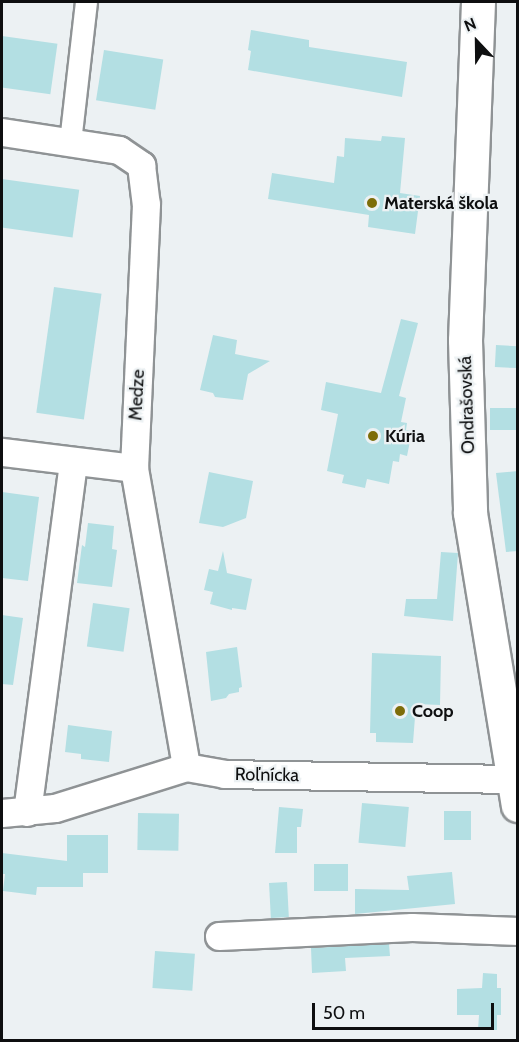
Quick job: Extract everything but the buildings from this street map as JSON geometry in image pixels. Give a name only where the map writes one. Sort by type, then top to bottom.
[{"type":"street","points":[[70,142],[86,2]]},
{"type":"street","name":"Ondrašovská","points":[[478,2],[465,340],[470,513],[480,588],[516,792]]},
{"type":"street","name":"Medze","points":[[2,132],[119,150],[141,165],[145,186],[134,468],[186,767]]},
{"type":"street","points":[[2,452],[134,468]]},
{"type":"street","name":"Roľnícka","points":[[73,461],[14,813],[55,808],[186,767],[224,774],[516,792]]},
{"type":"street","points":[[219,936],[412,927],[518,931]]},
{"type":"place","name":"Materská škola","points":[[372,203]]},
{"type":"place","name":"Kúria","points":[[373,436]]},
{"type":"place","name":"Coop","points":[[400,711]]}]
